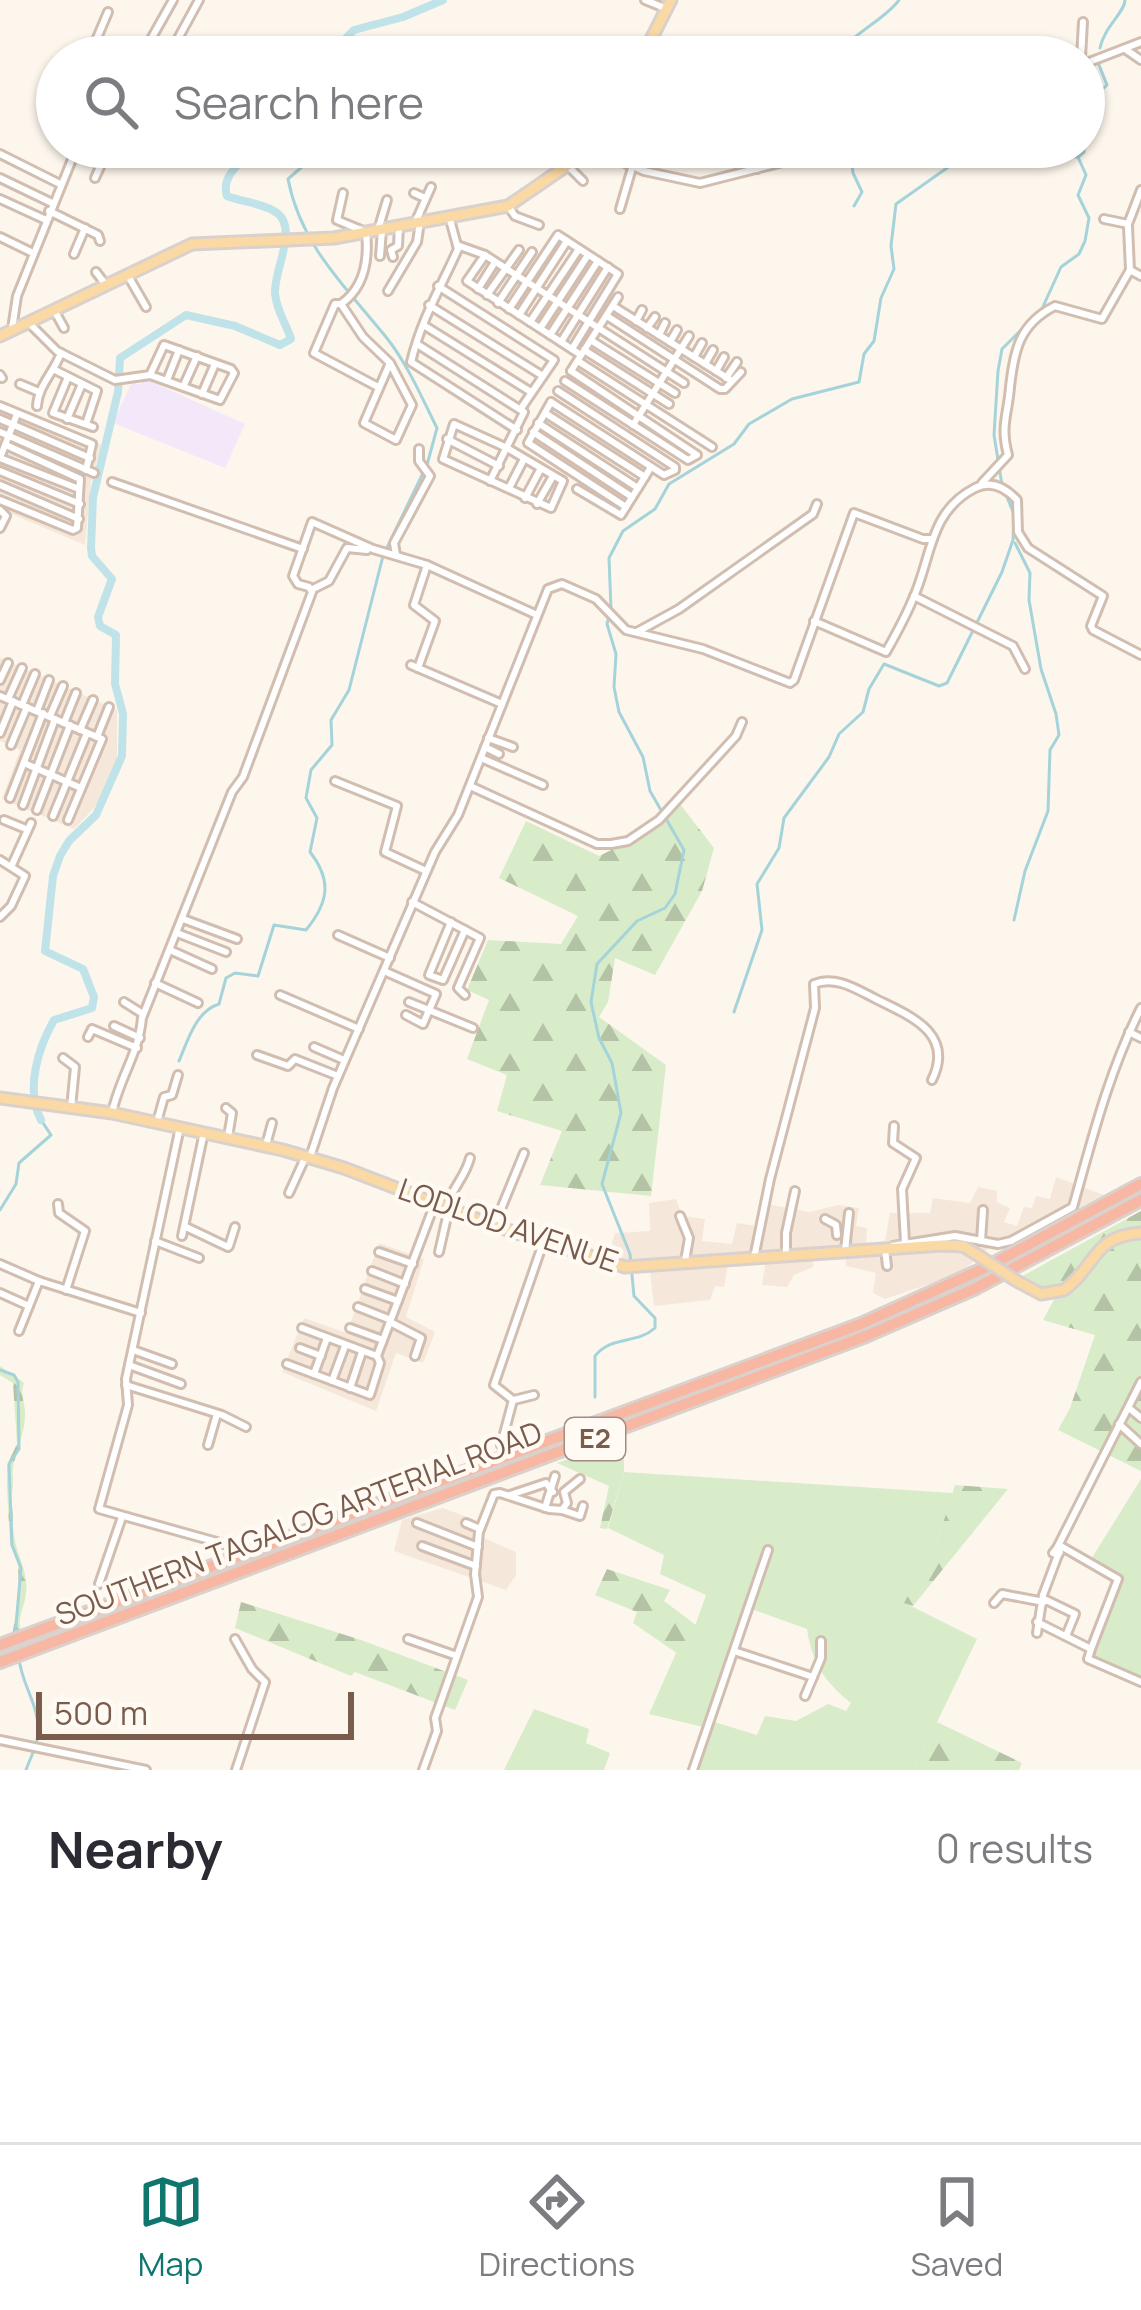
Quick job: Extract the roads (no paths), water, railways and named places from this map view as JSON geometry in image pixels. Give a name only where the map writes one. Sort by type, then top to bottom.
[{"type":"highway","name":"SOUTHERN TAGALOG ARTERIAL ROAD","points":[[0,1645],[838,1333],[962,1279],[1141,1184]]},
{"type":"highway","name":"SOUTHERN TAGALOG ARTERIAL ROAD","points":[[0,1662],[866,1336],[974,1289],[1141,1200]]},
{"type":"main road","points":[[653,36],[669,4]]},
{"type":"main road","points":[[0,336],[79,292],[106,285],[192,244],[372,231],[496,209],[567,169]]},
{"type":"main road","name":"LODLOD AVENUE","points":[[0,1098],[112,1113],[308,1156],[543,1243],[631,1268],[754,1258],[838,1245],[888,1249],[956,1245],[1035,1292],[1056,1293],[1070,1286],[1104,1244],[1122,1234],[1141,1233]]},
{"type":"street","points":[[153,36],[173,0]]},
{"type":"street","points":[[179,36],[199,0]]},
{"type":"street","points":[[645,0],[669,4]]},
{"type":"street","points":[[98,36],[108,12]]},
{"type":"street","points":[[1083,22],[1083,36]]},
{"type":"street","points":[[1105,54],[1141,42]]},
{"type":"street","points":[[1124,49],[1141,60]]},
{"type":"street","points":[[0,154],[60,184]]},
{"type":"street","points":[[12,329],[17,296],[69,168]]},
{"type":"street","points":[[95,178],[100,168]]},
{"type":"street","points":[[620,209],[632,168],[700,183],[762,168]]},
{"type":"street","points":[[567,169],[584,181]]},
{"type":"street","points":[[0,178],[49,211],[100,236],[100,242]]},
{"type":"street","points":[[388,292],[417,242],[417,222],[431,187]]},
{"type":"street","points":[[814,621],[886,652],[914,596],[930,539],[954,502],[981,485],[1008,455],[1002,431],[1010,366],[1021,339],[1055,306],[1102,319],[1130,270],[1128,224],[1141,190]]},
{"type":"street","points":[[337,220],[343,193]]},
{"type":"street","points":[[414,193],[425,198]]},
{"type":"street","points":[[0,199],[49,211]]},
{"type":"street","points":[[378,387],[313,351],[335,304],[352,296],[387,200]]},
{"type":"street","points":[[511,200],[514,216],[539,225]]},
{"type":"street","points":[[496,209],[499,224]]},
{"type":"street","points":[[449,216],[457,244],[428,304],[425,326],[410,359],[517,430]]},
{"type":"street","points":[[327,217],[372,231]]},
{"type":"street","points":[[1104,219],[1128,224]]},
{"type":"street","points":[[393,257],[398,226]]},
{"type":"street","points":[[74,254],[86,228]]},
{"type":"street","points":[[372,231],[380,256]]},
{"type":"street","points":[[509,309],[556,235],[608,267],[618,274],[572,349]]},
{"type":"street","points":[[0,237],[33,254]]},
{"type":"street","points":[[519,316],[567,241]]},
{"type":"street","points":[[457,244],[485,255],[684,383]]},
{"type":"street","points":[[530,322],[579,249]]},
{"type":"street","points":[[487,296],[519,250]]},
{"type":"street","points":[[498,303],[532,252]]},
{"type":"street","points":[[485,255],[464,279],[712,447]]},
{"type":"street","points":[[540,329],[588,255]]},
{"type":"street","points":[[550,335],[598,261]]},
{"type":"street","points":[[478,289],[495,262]]},
{"type":"street","points":[[561,342],[608,267]]},
{"type":"street","points":[[1130,270],[1141,276]]},
{"type":"street","points":[[97,272],[106,285]]},
{"type":"street","points":[[128,274],[146,307]]},
{"type":"street","points":[[438,286],[552,358],[522,408]]},
{"type":"street","points":[[618,297],[528,443],[626,507]]},
{"type":"street","points":[[341,304],[363,337],[390,363],[413,408],[396,440],[364,423],[390,363]]},
{"type":"street","points":[[428,304],[543,376]]},
{"type":"street","points":[[624,313],[631,304]]},
{"type":"street","points":[[613,306],[729,380]]},
{"type":"street","points":[[53,309],[64,328]]},
{"type":"street","points":[[636,321],[642,310]]},
{"type":"street","points":[[607,316],[722,389],[737,362]]},
{"type":"street","points":[[647,328],[655,317]]},
{"type":"street","points":[[28,321],[61,352],[115,380],[150,375],[220,400],[234,373],[162,346],[150,375]]},
{"type":"street","points":[[658,335],[665,323]]},
{"type":"street","points":[[425,326],[531,392]]},
{"type":"street","points":[[670,342],[677,330]]},
{"type":"street","points":[[633,425],[689,336]]},
{"type":"street","points":[[591,340],[675,394]]},
{"type":"street","points":[[694,357],[702,343]]},
{"type":"street","points":[[417,344],[522,408],[525,416],[490,482]]},
{"type":"street","points":[[167,380],[180,349]]},
{"type":"street","points":[[705,364],[713,350]]},
{"type":"street","points":[[37,406],[39,392],[61,352]]},
{"type":"street","points":[[581,355],[669,404]]},
{"type":"street","points":[[183,386],[197,356]]},
{"type":"street","points":[[716,371],[724,357]]},
{"type":"street","points":[[202,394],[216,363]]},
{"type":"street","points":[[55,370],[98,391],[90,425],[52,411],[68,377]]},
{"type":"street","points":[[565,381],[688,460],[698,455],[571,371]]},
{"type":"street","points":[[729,380],[741,372]]},
{"type":"street","points":[[20,384],[39,392]]},
{"type":"street","points":[[67,419],[82,384]]},
{"type":"street","points":[[551,401],[666,475],[676,469],[558,392]]},
{"type":"street","points":[[0,406],[92,444],[90,471],[5,438]]},
{"type":"street","points":[[544,413],[645,477]]},
{"type":"street","points":[[17,414],[0,458],[80,485]]},
{"type":"street","points":[[621,417],[574,493],[618,515],[652,467]]},
{"type":"street","points":[[0,419],[90,458]]},
{"type":"street","points":[[538,423],[638,488]]},
{"type":"street","points":[[454,424],[507,448],[564,484],[551,508],[537,504],[443,459],[447,440],[454,424]]},
{"type":"street","points":[[532,432],[632,497]]},
{"type":"street","points":[[5,438],[80,485]]},
{"type":"street","points":[[447,440],[499,466]]},
{"type":"street","points":[[389,554],[430,476],[419,461],[419,449]]},
{"type":"street","points":[[509,489],[524,459]]},
{"type":"street","points":[[525,498],[541,469]]},
{"type":"street","points":[[0,471],[80,505]]},
{"type":"street","points":[[537,504],[554,476]]},
{"type":"street","points":[[112,482],[304,549]]},
{"type":"street","points":[[0,485],[79,519]]},
{"type":"street","points":[[0,500],[73,530],[79,519],[80,485]]},
{"type":"street","points":[[981,485],[1003,488],[1019,505],[1018,535],[1028,548],[1103,596],[1091,628],[1141,655]]},
{"type":"street","points":[[637,632],[709,589],[813,514],[818,504]]},
{"type":"street","points":[[0,510],[6,516],[0,529]]},
{"type":"street","points":[[289,1193],[412,902],[470,786],[548,589],[555,584],[596,599],[626,630],[704,649],[790,683],[854,513],[930,539]]},
{"type":"street","points":[[312,590],[293,576],[312,522],[537,615]]},
{"type":"street","points":[[112,1113],[116,1090],[137,1048],[143,1014],[232,792],[243,777],[312,590],[329,581],[350,547],[389,554]]},
{"type":"street","points":[[427,566],[414,605],[435,621],[415,667],[502,704]]},
{"type":"street","points":[[914,596],[1014,648],[1025,669]]},
{"type":"street","points":[[0,680],[8,663]]},
{"type":"street","points":[[0,734],[7,698],[22,668]]},
{"type":"street","points":[[11,745],[35,674]]},
{"type":"street","points":[[37,810],[50,775],[49,680]]},
{"type":"street","points":[[23,806],[63,686]]},
{"type":"street","points":[[10,798],[24,763],[76,693]]},
{"type":"street","points":[[7,698],[103,742],[68,820]]},
{"type":"street","points":[[53,816],[93,700]]},
{"type":"street","points":[[97,737],[109,706]]},
{"type":"street","points":[[470,786],[597,844],[628,841],[671,809],[736,736],[742,722]]},
{"type":"street","points":[[488,738],[513,747]]},
{"type":"street","points":[[485,747],[499,754]]},
{"type":"street","points":[[481,758],[543,785]]},
{"type":"street","points":[[24,763],[82,789]]},
{"type":"street","points":[[335,781],[397,806],[386,852],[426,871]]},
{"type":"street","points":[[4,820],[29,826],[12,865]]},
{"type":"street","points":[[0,860],[25,876],[11,906],[0,917]]},
{"type":"street","points":[[412,902],[481,940],[458,988],[465,995]]},
{"type":"street","points":[[183,919],[237,939]]},
{"type":"street","points":[[451,922],[429,975],[443,980],[465,930]]},
{"type":"street","points":[[177,933],[226,952]]},
{"type":"street","points":[[338,935],[389,958]]},
{"type":"street","points":[[170,950],[212,969]]},
{"type":"street","points":[[384,971],[436,993],[423,1024],[406,1015]]},
{"type":"street","points":[[754,1258],[815,1008],[814,984],[835,980],[919,1022],[939,1052],[932,1080]]},
{"type":"street","points":[[155,983],[198,1003]]},
{"type":"street","points":[[280,995],[359,1029]]},
{"type":"street","points":[[124,1001],[143,1014]]},
{"type":"street","points":[[409,1002],[473,1028]]},
{"type":"street","points":[[887,1266],[888,1249],[904,1242],[955,1236],[1011,1241],[1072,1207],[1092,1133],[1141,1008]]},
{"type":"street","points":[[114,1026],[140,1038]]},
{"type":"street","points":[[88,1037],[92,1029],[137,1048]]},
{"type":"street","points":[[1129,1032],[1141,1038]]},
{"type":"street","points":[[314,1046],[345,1060]]},
{"type":"street","points":[[257,1055],[288,1066],[295,1059],[338,1076]]},
{"type":"street","points":[[64,1058],[75,1067],[71,1108]]},
{"type":"street","points":[[158,1122],[164,1097],[171,1096],[178,1075]]},
{"type":"street","points":[[226,1108],[232,1113],[228,1137]]},
{"type":"street","points":[[266,1145],[272,1123]]},
{"type":"street","points":[[894,1126],[893,1143],[916,1158],[902,1189],[904,1242]]},
{"type":"street","points":[[180,1127],[126,1385],[128,1406],[99,1509],[231,1546]]},
{"type":"street","points":[[205,1132],[184,1232],[228,1249],[236,1227]]},
{"type":"street","points":[[494,1226],[524,1153]]},
{"type":"street","points":[[439,1252],[452,1189],[464,1178],[470,1158]]},
{"type":"street","points":[[786,1254],[795,1192]]},
{"type":"street","points":[[287,1364],[370,1395],[380,1364],[377,1356],[434,1203]]},
{"type":"street","points":[[58,1204],[59,1213],[85,1231],[67,1290]]},
{"type":"street","points":[[981,1241],[983,1210]]},
{"type":"street","points":[[838,1245],[849,1214]]},
{"type":"street","points":[[680,1216],[689,1238],[684,1265]]},
{"type":"street","points":[[825,1219],[837,1226],[838,1245]]},
{"type":"street","points":[[155,1240],[200,1258]]},
{"type":"street","points":[[513,1400],[494,1385],[543,1243]]},
{"type":"street","points":[[379,1252],[412,1266]]},
{"type":"street","points":[[658,1253],[658,1267]]},
{"type":"street","points":[[0,1264],[141,1313]]},
{"type":"street","points":[[373,1271],[405,1284]]},
{"type":"street","points":[[19,1330],[39,1281]]},
{"type":"street","points":[[365,1288],[398,1301]]},
{"type":"street","points":[[0,1293],[29,1306]]},
{"type":"street","points":[[358,1307],[422,1338],[415,1356]]},
{"type":"street","points":[[302,1328],[377,1356]]},
{"type":"street","points":[[350,1328],[383,1340]]},
{"type":"street","points":[[314,1374],[327,1337]]},
{"type":"street","points":[[332,1381],[345,1346]]},
{"type":"street","points":[[299,1348],[321,1356]]},
{"type":"street","points":[[133,1350],[172,1364]]},
{"type":"street","points":[[350,1388],[362,1351]]},
{"type":"street","points":[[130,1365],[182,1384]]},
{"type":"street","points":[[1037,1633],[1058,1550],[1141,1382]]},
{"type":"street","points":[[126,1385],[246,1427]]},
{"type":"street","points":[[513,1400],[534,1395]]},
{"type":"street","points":[[501,1445],[513,1400]]},
{"type":"street","points":[[1129,1408],[1141,1418]]},
{"type":"street","points":[[208,1445],[217,1414]]},
{"type":"street","points":[[1119,1424],[1141,1444]]},
{"type":"street","points":[[562,1510],[567,1503],[564,1492],[580,1479]]},
{"type":"street","points":[[423,1770],[437,1731],[435,1718],[478,1597],[480,1529],[491,1496],[546,1483],[565,1485]]},
{"type":"street","points":[[545,1508],[554,1483]]},
{"type":"street","points":[[505,1495],[582,1515],[584,1506]]},
{"type":"street","points":[[99,1584],[122,1517]]},
{"type":"street","points":[[417,1523],[478,1546]]},
{"type":"street","points":[[466,1523],[480,1529]]},
{"type":"street","points":[[422,1546],[476,1566]]},
{"type":"street","points":[[693,1770],[768,1550]]},
{"type":"street","points":[[1058,1550],[1115,1575],[1119,1583],[1088,1659],[1141,1682]]},
{"type":"street","points":[[994,1604],[1002,1594],[1043,1599],[1075,1614],[1066,1636]]},
{"type":"street","points":[[1037,1622],[1090,1649]]},
{"type":"street","points":[[235,1639],[265,1682],[236,1770]]},
{"type":"street","points":[[408,1639],[457,1657]]},
{"type":"street","points":[[805,1696],[821,1658],[820,1641]]},
{"type":"street","points":[[734,1651],[813,1677]]},
{"type":"street","points":[[0,1740],[146,1770]]},
{"type":"waterway","points":[[348,36],[443,0]]},
{"type":"waterway","points":[[858,36],[899,0]]},
{"type":"waterway","points":[[1105,36],[1125,0]]},
{"type":"waterway","points":[[1105,80],[1105,87]]},
{"type":"waterway","points":[[41,1120],[34,1083],[43,1043],[54,1020],[92,1008],[94,997],[83,969],[45,951],[53,876],[69,841],[96,815],[122,756],[116,635],[100,626],[98,617],[112,579],[92,556],[91,548],[93,497],[118,392],[120,358],[186,315],[235,326],[280,345],[291,339],[275,294],[285,227],[269,208],[227,196],[227,182],[236,168]]},
{"type":"waterway","points":[[301,168],[288,179],[303,225],[340,282],[394,347],[437,428],[427,465]]},
{"type":"waterway","points":[[852,168],[862,192],[854,206]]},
{"type":"waterway","points":[[595,1397],[595,1356],[609,1345],[655,1328],[655,1318],[634,1296],[630,1254],[602,1184],[621,1113],[612,1063],[599,1038],[591,1002],[597,964],[637,921],[665,908],[675,894],[684,850],[650,791],[643,757],[619,712],[614,687],[616,654],[607,624],[609,558],[623,531],[655,509],[669,484],[734,444],[749,424],[792,399],[859,382],[864,354],[874,341],[881,298],[894,269],[891,246],[896,204],[947,168]]},
{"type":"waterway","points":[[1041,311],[1061,267],[1079,254],[1085,241],[1089,218],[1078,195],[1086,175],[1083,168]]},
{"type":"waterway","points":[[734,1012],[762,930],[757,884],[779,848],[784,818],[829,757],[839,734],[863,712],[869,689],[884,664],[939,686],[947,683],[1002,572],[1013,540],[1014,514],[1002,485],[994,435],[998,371],[1002,349],[1034,317]]},
{"type":"waterway","points":[[179,1061],[199,1020],[219,1004],[226,978],[235,973],[258,976],[274,925],[306,930],[319,910],[325,891],[322,872],[310,852],[317,818],[306,798],[311,770],[332,745],[331,720],[349,690],[383,556],[423,473]]},
{"type":"waterway","points":[[1014,920],[1025,871],[1048,811],[1050,750],[1059,735],[1041,669],[1029,600],[1030,573],[1015,543]]},
{"type":"waterway","points":[[0,1210],[16,1184],[19,1163],[51,1135],[41,1120]]},
{"type":"waterway","points":[[0,1370],[14,1375],[18,1382],[19,1449],[9,1464],[12,1545],[21,1568],[15,1637]]},
{"type":"waterway","points":[[19,1658],[38,1723],[37,1742],[26,1770]]}]
